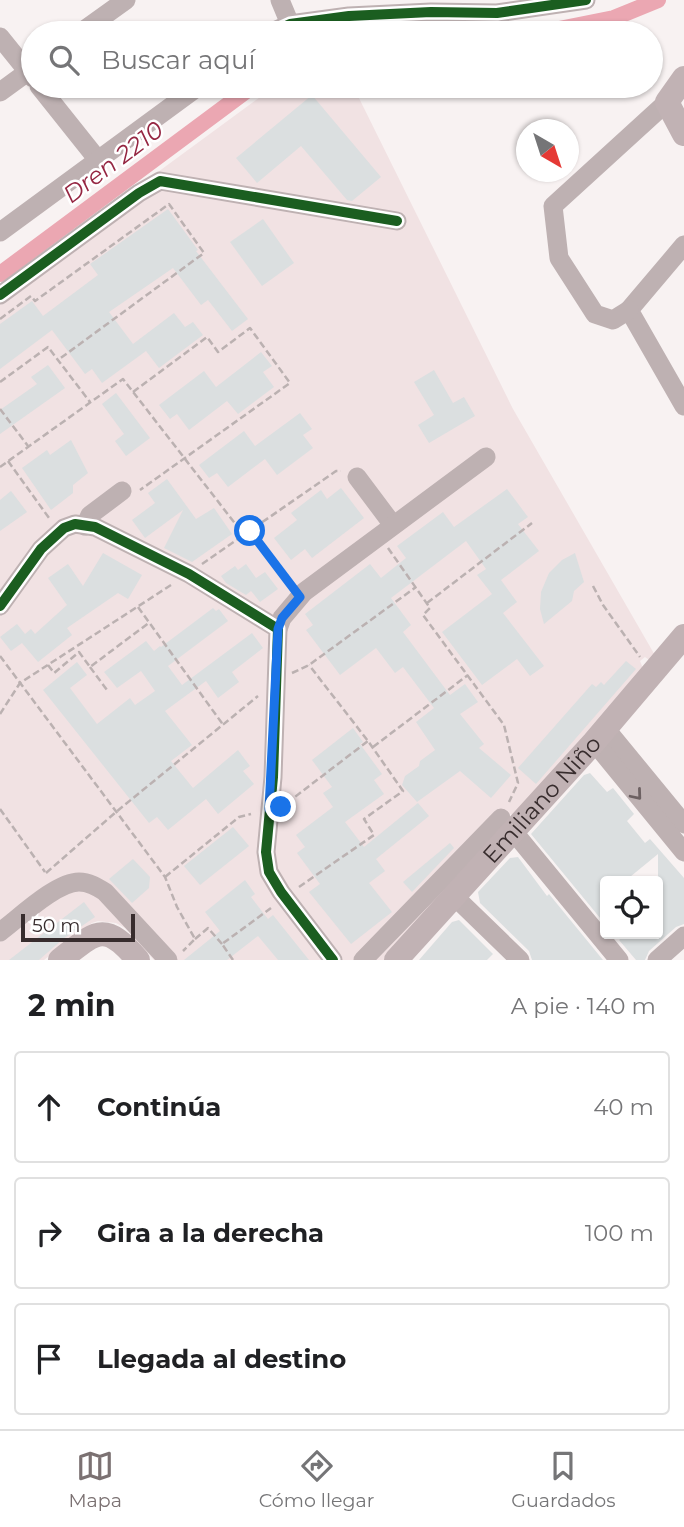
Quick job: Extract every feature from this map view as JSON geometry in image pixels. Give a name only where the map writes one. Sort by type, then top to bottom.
[{"type":"main road","points":[[684,78],[667,102],[684,134]]},
{"type":"main road","name":"Emiliano Niño","points":[[396,960],[455,897],[507,824],[600,735],[684,636]]},
{"type":"main road","points":[[60,960],[91,936],[103,934],[113,936],[124,944],[138,960]]},
{"type":"street","points":[[279,0],[289,21]]},
{"type":"street","points":[[312,21],[349,16],[431,12],[497,13],[586,0]]},
{"type":"street","points":[[96,21],[122,1]]},
{"type":"street","points":[[0,37],[21,62]]},
{"type":"street","points":[[0,92],[21,82]]},
{"type":"street","points":[[50,98],[98,160]]},
{"type":"street","points":[[0,232],[183,98]]},
{"type":"street","points":[[667,102],[553,206],[559,258],[595,314],[613,320],[629,310],[684,245]]},
{"type":"street","points":[[0,295],[139,193],[160,181],[397,221]]},
{"type":"street","points":[[629,310],[684,407]]},
{"type":"street","points":[[333,960],[269,872],[266,852],[278,629],[282,618],[300,597],[486,457]]},
{"type":"street","points":[[357,477],[386,531]]},
{"type":"street","points":[[85,526],[90,515],[122,491]]},
{"type":"street","points":[[0,606],[41,549],[60,532],[75,524],[94,527],[189,574],[278,629]]},
{"type":"street","points":[[600,735],[684,824]]},
{"type":"street","points":[[600,735],[684,852]]},
{"type":"street","points":[[363,960],[507,824],[619,960]]},
{"type":"street","points":[[0,932],[52,881],[78,881],[92,884],[105,892],[174,957]]},
{"type":"street","points":[[455,897],[520,960]]},
{"type":"street","points":[[657,960],[684,936]]},
{"type":"path","points":[[0,319],[31,296],[36,301],[169,204],[204,253],[58,360]]},
{"type":"path","points":[[122,491],[139,490],[289,383],[250,328],[218,352],[207,337],[133,392]]},
{"type":"path","points":[[0,382],[48,347],[90,402]]},
{"type":"path","points":[[0,467],[123,379],[244,535]]},
{"type":"path","points":[[0,409],[28,446]]},
{"type":"path","points":[[8,461],[60,532]]},
{"type":"path","points":[[426,603],[532,523]]},
{"type":"path","points":[[250,531],[300,597]]},
{"type":"path","points":[[386,531],[430,608],[423,615],[504,725],[518,783],[507,824]]},
{"type":"path","points":[[593,586],[603,605],[642,659]]},
{"type":"path","points":[[0,809],[52,881],[116,812],[277,680],[309,665],[416,587]]},
{"type":"path","points":[[138,607],[224,726]]},
{"type":"path","points":[[90,667],[150,622]]},
{"type":"path","points":[[48,665],[54,673],[79,652],[107,690]]},
{"type":"path","points":[[0,656],[165,877],[177,907],[195,939]]},
{"type":"path","points":[[222,944],[374,835],[363,819],[403,791],[309,665]]},
{"type":"path","points":[[372,748],[468,676]]},
{"type":"path","points":[[0,714],[20,683]]},
{"type":"path","points":[[165,877],[239,817],[281,807],[368,741]]},
{"type":"path","points":[[174,957],[208,928],[233,960]]},
{"type":"shaded area","points":[[259,98],[359,98],[513,409],[656,657],[652,662],[645,657],[640,661],[644,671],[517,817],[510,814],[394,960],[154,960],[125,928],[116,923],[98,921],[44,960],[0,960],[0,288]]},
{"type":"building","points":[[308,98],[315,98],[381,177],[352,201],[347,200],[301,146],[257,183],[236,158]]},
{"type":"building","points":[[168,209],[248,319],[232,331],[208,300],[201,305],[173,268],[109,312],[133,344],[174,313],[185,327],[193,322],[203,335],[159,368],[146,351],[102,383],[92,369],[85,374],[52,330],[0,369],[0,324],[32,301],[43,316],[98,275],[90,264]]},
{"type":"building","points":[[263,219],[294,263],[262,286],[230,242]]},
{"type":"building","points":[[261,352],[272,366],[263,372],[274,387],[238,414],[227,401],[189,430],[177,414],[170,419],[159,405],[204,371],[216,387]]},
{"type":"building","points":[[48,365],[65,388],[0,434],[0,410],[37,384],[31,377]]},
{"type":"building","points":[[434,370],[453,403],[464,397],[475,416],[429,443],[418,425],[434,415],[414,382]]},
{"type":"building","points":[[116,393],[150,438],[126,456],[115,441],[124,434],[102,404]]},
{"type":"building","points":[[300,413],[312,429],[303,435],[313,448],[277,475],[265,459],[228,487],[217,473],[209,478],[199,465],[244,431],[255,446]]},
{"type":"building","points":[[71,440],[88,473],[73,485],[73,493],[51,510],[22,468],[47,450],[50,455]]},
{"type":"building","points":[[167,479],[196,519],[214,508],[232,534],[192,562],[164,548],[183,510],[145,538],[132,520],[155,503],[148,493]]},
{"type":"building","points":[[341,488],[364,518],[312,558],[305,549],[291,560],[274,538],[297,520],[291,513],[321,490],[327,499]]},
{"type":"building","points":[[507,489],[528,517],[518,524],[539,551],[501,580],[517,602],[503,613],[544,666],[530,676],[517,659],[482,685],[442,632],[492,594],[477,575],[486,569],[466,541],[391,598],[411,625],[403,632],[450,695],[465,684],[478,702],[460,714],[484,744],[479,748],[511,775],[491,798],[460,771],[417,802],[402,785],[405,776],[435,750],[416,722],[434,708],[403,667],[395,673],[376,648],[340,675],[306,630],[313,625],[305,614],[370,564],[381,578],[406,558],[397,546],[443,512],[454,527]]},
{"type":"building","points":[[11,491],[27,512],[0,531],[0,500]]},
{"type":"building","points":[[103,553],[142,575],[128,599],[118,593],[67,628],[72,635],[38,662],[22,643],[11,651],[0,637],[17,624],[25,634],[31,629],[35,634],[67,605],[48,578],[68,564],[83,586]]},
{"type":"building","points":[[575,553],[584,582],[574,591],[572,601],[544,624],[540,609],[541,592],[549,573],[562,560]]},
{"type":"building","points":[[246,564],[256,578],[265,572],[278,589],[260,602],[251,591],[246,595],[226,583],[221,576],[235,566],[238,570]]},
{"type":"building","points":[[213,608],[216,611],[219,609],[228,621],[168,666],[182,685],[252,633],[263,648],[232,672],[239,682],[218,698],[206,681],[165,711],[192,745],[171,761],[193,788],[238,750],[250,766],[243,771],[254,784],[218,814],[206,799],[168,830],[157,817],[149,823],[43,690],[77,662],[87,675],[70,688],[97,724],[130,698],[135,705],[155,691],[141,671],[117,688],[104,672],[146,641],[154,651],[161,647]]},
{"type":"building","points":[[626,661],[636,669],[536,784],[518,768],[592,684],[596,687],[601,682],[604,685]]},
{"type":"building","points":[[353,728],[363,742],[360,744],[382,774],[374,780],[384,794],[345,822],[364,847],[418,803],[429,816],[376,859],[385,871],[369,883],[392,912],[351,944],[309,892],[320,884],[297,853],[305,847],[296,835],[333,807],[323,793],[332,787],[312,760]]},
{"type":"building","points":[[590,773],[607,792],[613,788],[634,814],[627,821],[645,843],[650,839],[684,878],[684,924],[663,939],[663,876],[658,876],[658,854],[631,876],[600,876],[600,918],[531,834],[584,775]]},
{"type":"building","points":[[233,827],[249,846],[200,885],[184,866]]},
{"type":"building","points":[[450,843],[454,848],[412,892],[403,882]]},
{"type":"building","points":[[518,857],[547,896],[549,894],[603,960],[532,960],[529,951],[480,903],[478,892],[510,858]]},
{"type":"building","points":[[133,859],[150,877],[149,888],[132,903],[109,879]]},
{"type":"building","points":[[245,880],[255,894],[251,897],[268,919],[273,915],[309,960],[278,960],[258,936],[227,960],[184,960],[220,931],[205,912]]},
{"type":"building","points":[[84,902],[95,917],[39,960],[9,960]]},
{"type":"building","points":[[459,920],[493,954],[487,960],[419,960],[452,922]]},
{"type":"building","points":[[662,939],[649,951],[645,960],[636,960],[619,940]]},
{"type":"waterway","name":"Dren 2210","points":[[599,21],[614,18],[658,0]]},
{"type":"waterway","name":"Dren 2210","points":[[0,274],[237,98]]},
{"type":"cycle path","points":[[312,21],[349,16],[431,12],[497,13],[586,0]]},
{"type":"cycle path","points":[[0,295],[139,193],[160,181],[397,221]]},
{"type":"cycle path","points":[[0,606],[41,549],[64,528],[75,524],[95,527],[189,574],[278,629],[273,777],[266,852],[269,872],[333,960]]},
{"type":"route","points":[[250,531],[300,597],[282,618],[278,629],[273,777],[269,809],[281,807]]}]
